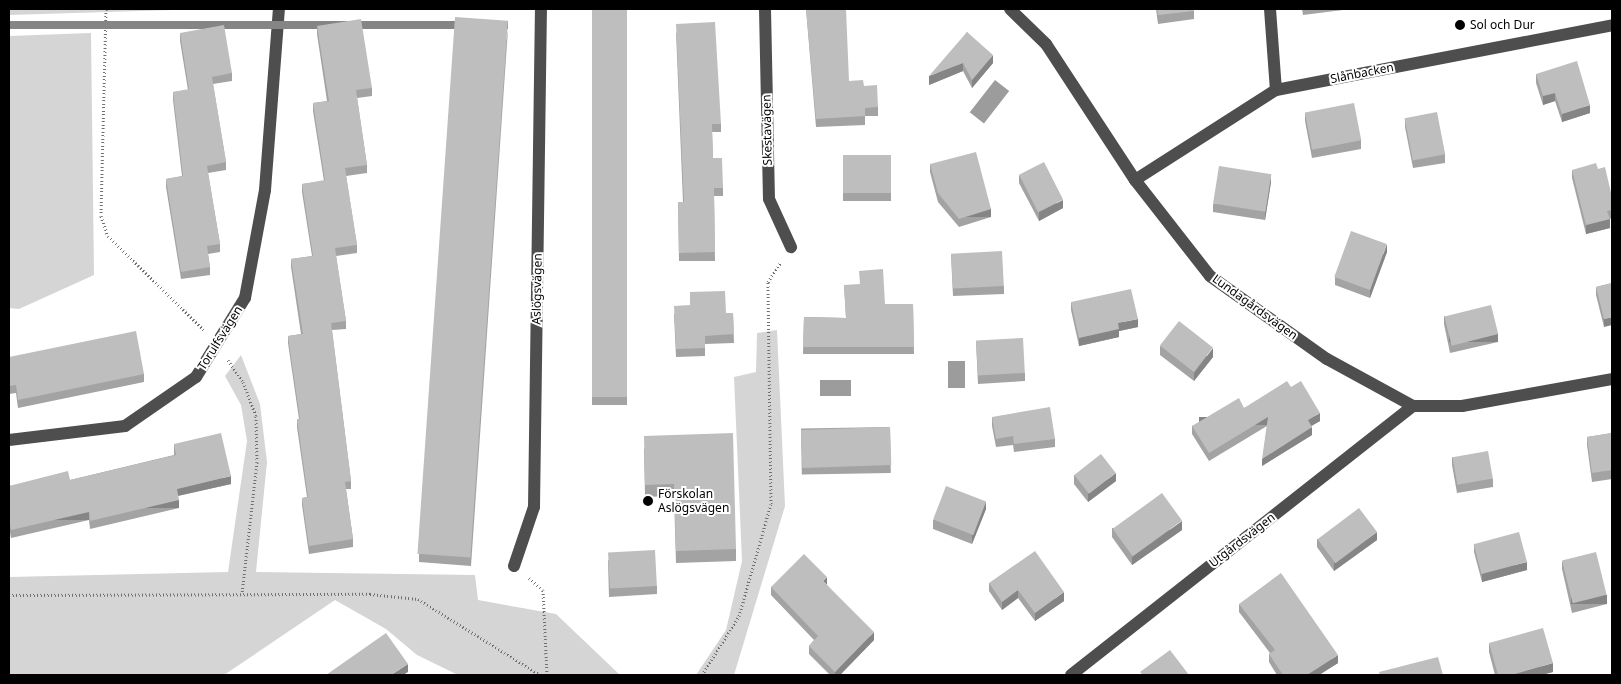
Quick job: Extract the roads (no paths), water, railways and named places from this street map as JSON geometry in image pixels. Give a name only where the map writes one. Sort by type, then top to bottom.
[{"type":"street","name":"Torulfsvägen","points":[[9,440],[125,426],[196,377],[245,298],[265,190],[279,9]]},
{"type":"street","name":"Aslögsvägen","points":[[514,566],[534,507],[541,9]]},
{"type":"street","name":"Skestavägen","points":[[765,9],[768,199],[791,247]]},
{"type":"street","name":"Lundagårdsvägen","points":[[1010,9],[1046,44],[1134,180],[1210,276],[1327,359],[1413,406],[1462,406],[1612,379]]},
{"type":"street","points":[[1270,9],[1276,90]]},
{"type":"street","name":"Slånbacken","points":[[1134,180],[1276,90],[1612,25]]},
{"type":"street","name":"Utgårdsvägen","points":[[1071,675],[1413,406]]},
{"type":"place","name":"Sol och Dur","points":[[1460,25]]},
{"type":"place","name":"Förskolan Aslögsvägen","points":[[648,501]]}]
